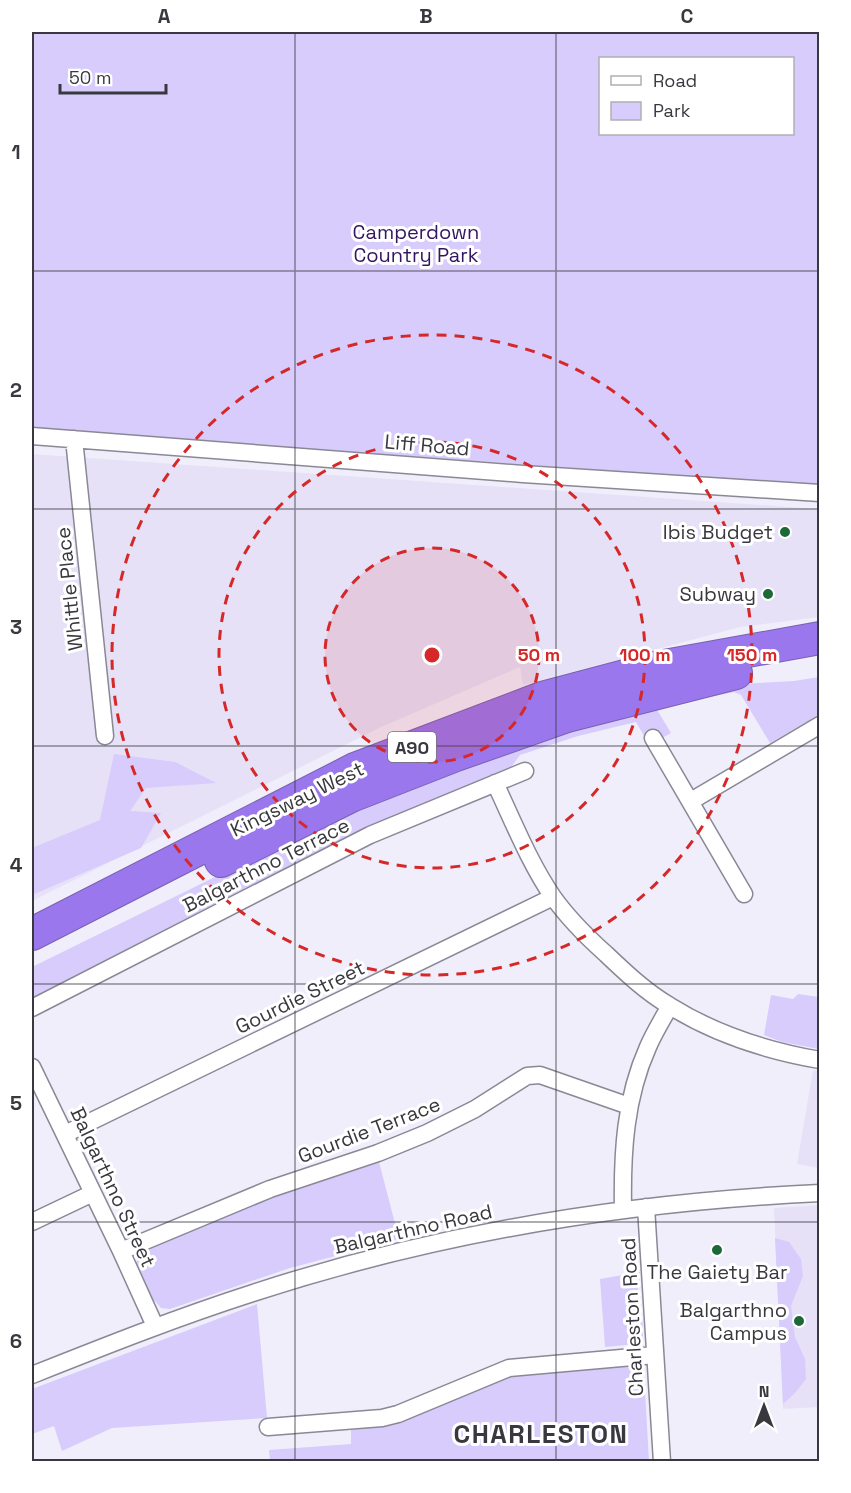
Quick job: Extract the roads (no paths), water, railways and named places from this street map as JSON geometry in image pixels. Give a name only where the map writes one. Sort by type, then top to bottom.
[{"type":"highway","name":"Kingsway West","points":[[32,934],[355,769],[542,698],[659,667],[819,638]]},
{"type":"highway","name":"Kingsway West","points":[[32,956],[351,796],[456,755],[602,707],[726,675],[819,660]]},
{"type":"street","name":"Liff Road","points":[[32,436],[523,474],[819,493]]},
{"type":"street","name":"Whittle Place","points":[[74,439],[105,736]]},
{"type":"street","points":[[691,801],[819,725]]},
{"type":"street","points":[[653,738],[744,894]]},
{"type":"street","name":"Balgarthno Terrace","points":[[32,1008],[370,835],[525,771]]},
{"type":"street","points":[[495,783],[527,852],[553,897],[587,936],[629,976],[670,1006],[719,1031],[770,1050],[819,1060]]},
{"type":"street","name":"Gourdie Street","points":[[65,1134],[553,897]]},
{"type":"street","points":[[623,1209],[622,1171],[629,1106],[648,1046],[670,1006]]},
{"type":"street","name":"Balgarthno Street","points":[[32,1067],[155,1326]]},
{"type":"street","name":"Gourdie Terrace","points":[[121,1251],[270,1189],[378,1153],[427,1133],[475,1109],[527,1076],[540,1075],[629,1106]]},
{"type":"street","points":[[32,1222],[93,1193]]},
{"type":"street","name":"Balgarthno Road","points":[[32,1375],[155,1326],[253,1293],[404,1250],[466,1236],[623,1209],[819,1193]]},
{"type":"street","name":"Charleston Road","points":[[646,1207],[662,1461]]},
{"type":"street","points":[[268,1427],[382,1418],[398,1414],[509,1368],[655,1355]]},
{"type":"place","name":"Ibis Budget","points":[[785,532]]},
{"type":"place","name":"Subway","points":[[768,594]]},
{"type":"place","name":"The Gaiety Bar","points":[[717,1250]]},
{"type":"place","name":"Balgarthno Campus","points":[[799,1321]]},
{"type":"district","name":"CHARLESTON","points":[[541,1434]]},
{"type":"park label","name":"Camperdown Country Park","points":[[416,244]]}]
